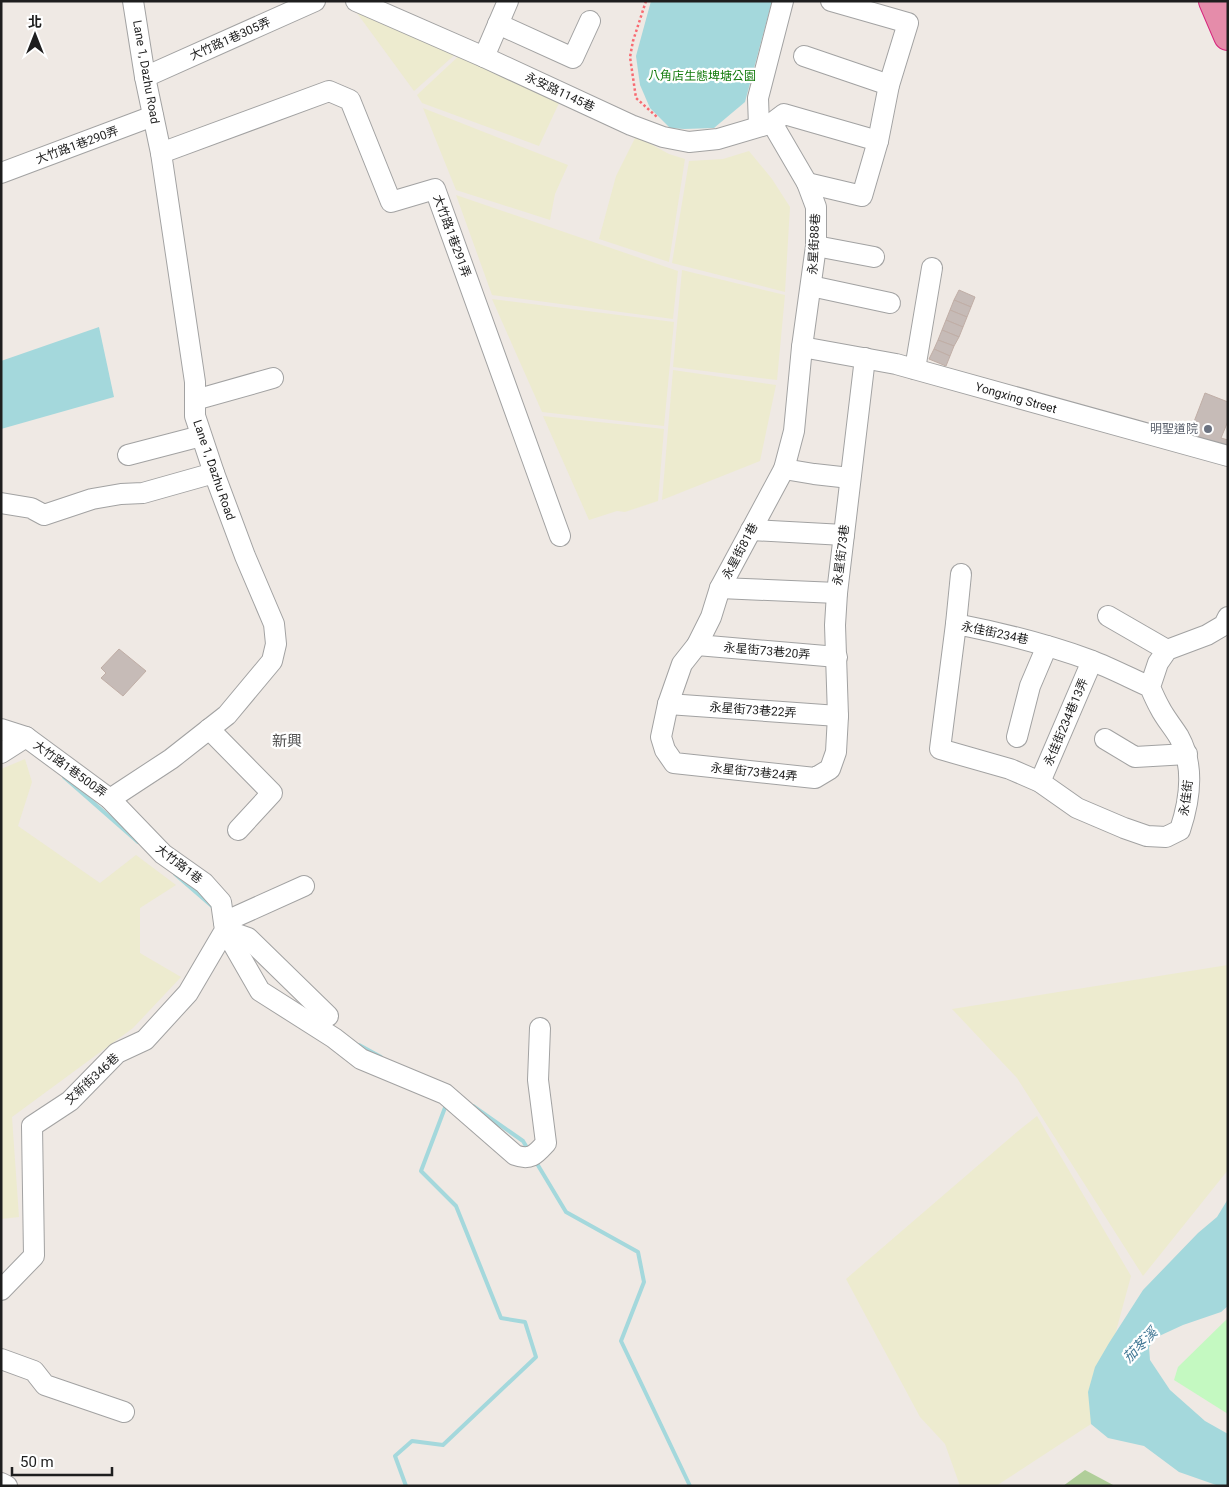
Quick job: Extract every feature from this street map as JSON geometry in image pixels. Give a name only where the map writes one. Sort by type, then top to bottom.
[{"type":"highway","points":[[1213,1],[1228,36]]},
{"type":"street","name":"Lane 1, Dazhu Road","points":[[110,799],[171,758],[227,715],[272,661],[276,644],[274,624],[245,556],[195,416],[195,382],[162,153],[145,77],[133,1]]},
{"type":"street","name":"大竹路1巷305弄","points":[[145,77],[315,1]]},
{"type":"street","name":"永安路1145巷","points":[[356,1],[484,56],[631,125],[663,137],[689,142],[718,139],[765,125],[784,114],[878,141]]},
{"type":"street","points":[[484,56],[508,1]]},
{"type":"street","points":[[765,125],[758,98],[783,1]]},
{"type":"street","points":[[807,184],[862,196],[878,141],[889,85],[908,23],[831,1]]},
{"type":"street","points":[[498,24],[572,58],[590,22]]},
{"type":"street","points":[[804,56],[889,85]]},
{"type":"street","name":"大竹路1巷291弄","points":[[162,153],[329,91],[350,100],[391,202],[435,188],[560,536]]},
{"type":"street","name":"大竹路1巷290弄","points":[[1,173],[153,116]]},
{"type":"street","name":"永星街88巷","points":[[765,125],[807,184],[816,206],[816,246],[802,347]]},
{"type":"street","points":[[816,246],[874,257]]},
{"type":"street","points":[[916,369],[932,268]]},
{"type":"street","points":[[811,286],[890,303]]},
{"type":"street","name":"Yongxing Street","points":[[802,347],[916,369],[1228,456]]},
{"type":"street","name":"永星街81巷","points":[[665,750],[661,738],[668,704],[682,664],[697,645],[711,617],[720,588],[784,469],[794,431],[802,347]]},
{"type":"street","name":"永星街73巷","points":[[836,752],[838,716],[835,625],[837,594],[864,358]]},
{"type":"street","points":[[195,400],[273,378]]},
{"type":"street","points":[[128,455],[201,436]]},
{"type":"street","points":[[784,469],[850,478]]},
{"type":"street","points":[[1,503],[31,508],[44,515],[92,498],[143,493],[214,473]]},
{"type":"street","points":[[751,530],[844,535]]},
{"type":"street","points":[[956,624],[960,574]]},
{"type":"street","points":[[720,588],[837,594]]},
{"type":"street","points":[[1108,616],[1167,650]]},
{"type":"street","points":[[1150,687],[1158,663],[1167,650],[1224,625],[1228,616]]},
{"type":"street","name":"永佳街234巷","points":[[940,749],[956,624],[1001,633],[1048,646],[1092,661],[1150,687]]},
{"type":"street","name":"永星街73巷20弄","points":[[697,645],[837,657]]},
{"type":"street","points":[[1017,737],[1030,686],[1048,646]]},
{"type":"street","name":"永佳街234巷13弄","points":[[1040,782],[1092,661]]},
{"type":"street","name":"永佳街","points":[[940,749],[1010,769],[1040,782],[1077,808],[1124,828],[1147,836],[1166,837],[1180,830],[1185,815],[1190,773],[1187,754],[1159,707],[1150,687]]},
{"type":"street","name":"永星街73巷22弄","points":[[668,704],[838,716]]},
{"type":"street","name":"大竹路1巷500弄","points":[[1,729],[26,737],[110,799]]},
{"type":"street","points":[[209,729],[272,793],[238,830]]},
{"type":"street","points":[[1,753],[26,737]]},
{"type":"street","points":[[1104,739],[1135,757],[1187,754]]},
{"type":"street","name":"永星街73巷24弄","points":[[665,750],[674,763],[815,778],[830,769],[836,752]]},
{"type":"street","name":"大竹路1巷","points":[[110,799],[163,854],[204,884],[221,902],[227,924],[248,938],[328,1016]]},
{"type":"street","points":[[304,886],[227,924],[265,994],[334,1038],[361,1059],[449,1097],[515,1155],[524,1158],[531,1156],[546,1143],[538,1080],[540,1028]]},
{"type":"street","name":"文新街346巷","points":[[1,1290],[34,1256],[32,1126],[70,1101],[117,1053],[145,1040],[188,993],[227,924]]},
{"type":"street","points":[[1,1359],[34,1371],[45,1385],[124,1412]]},
{"type":"street","points":[[1,1483],[7,1486]]},
{"type":"path","points":[[646,1],[633,41],[630,57],[636,98],[663,122]]},
{"type":"shaded area","points":[[354,9],[459,51],[414,91]]},
{"type":"shaded area","points":[[463,52],[560,101],[539,146],[422,103],[417,95]]},
{"type":"shaded area","points":[[423,108],[568,165],[555,194],[550,220],[456,190]]},
{"type":"shaded area","points":[[636,136],[669,154],[685,159],[669,262],[599,239],[616,176]]},
{"type":"shaded area","points":[[749,151],[772,179],[790,207],[785,292],[672,263],[689,161],[723,159]]},
{"type":"shaded area","points":[[456,195],[678,271],[673,319],[492,295]]},
{"type":"shaded area","points":[[682,270],[785,295],[777,380],[673,367]]},
{"type":"shaded area","points":[[492,299],[674,322],[664,426],[542,412]]},
{"type":"shaded area","points":[[673,370],[776,385],[760,461],[662,500]]},
{"type":"shaded area","points":[[543,416],[664,429],[658,501],[625,512],[617,511],[589,520]]},
{"type":"shaded area","points":[[25,759],[32,782],[18,826],[100,883],[136,855],[176,885],[140,908],[140,953],[181,977],[133,1028],[12,1117],[19,1217],[1,1219],[1,769]]},
{"type":"shaded area","points":[[1228,965],[1228,1170],[1143,1276],[1017,1078],[952,1009]]},
{"type":"shaded area","points":[[1037,1116],[1131,1276],[1091,1424],[996,1486],[960,1486],[945,1444],[920,1417],[846,1279]]},
{"type":"green space","points":[[1228,1318],[1228,1414],[1174,1380],[1178,1367]]},
{"type":"green space","points":[[1085,1470],[1115,1486],[1063,1486]]},
{"type":"water","name":"八角店生態埤塘公園","points":[[651,1],[772,1],[745,102],[714,128],[670,128],[650,108],[640,85],[636,56]]},
{"type":"water","points":[[99,327],[114,397],[1,429],[1,361]]},
{"type":"water","name":"茄苳溪","points":[[1228,1199],[1228,1306],[1221,1312],[1183,1325],[1157,1337],[1149,1347],[1150,1360],[1170,1390],[1205,1421],[1228,1434],[1228,1486],[1219,1486],[1179,1472],[1144,1446],[1108,1438],[1091,1424],[1088,1392],[1095,1367],[1143,1290],[1198,1233],[1217,1217]]},
{"type":"building","points":[[959,290],[975,297],[971,307],[954,300]]},
{"type":"building","points":[[954,300],[971,307],[967,317],[950,310]]},
{"type":"building","points":[[950,310],[967,317],[963,327],[946,320]]},
{"type":"building","points":[[946,320],[963,327],[959,337],[942,330]]},
{"type":"building","points":[[942,330],[959,337],[954,346],[938,340]]},
{"type":"building","points":[[938,340],[954,346],[950,356],[934,349]]},
{"type":"building","points":[[934,349],[950,356],[946,366],[929,359]]},
{"type":"building","name":"明聖道院","points":[[1205,393],[1228,402],[1228,421],[1221,438],[1228,440],[1228,447],[1187,440]]},
{"type":"building","points":[[119,649],[146,671],[123,696],[101,678],[106,673],[101,668]]},
{"type":"waterway","points":[[64,777],[138,842]]},
{"type":"waterway","points":[[175,874],[213,907]]},
{"type":"waterway","points":[[359,1045],[381,1057]]},
{"type":"waterway","points":[[406,1486],[395,1456],[412,1441],[443,1445],[536,1357],[525,1322],[501,1318],[456,1206],[421,1171],[446,1105]]},
{"type":"waterway","points":[[473,1106],[523,1141],[529,1151]]},
{"type":"waterway","points":[[536,1162],[566,1212],[638,1252],[644,1282],[621,1341],[690,1486]]},
{"type":"place","name":"明聖道院","points":[[1208,429]]},
{"type":"district","name":"新興","points":[[287,741]]}]
